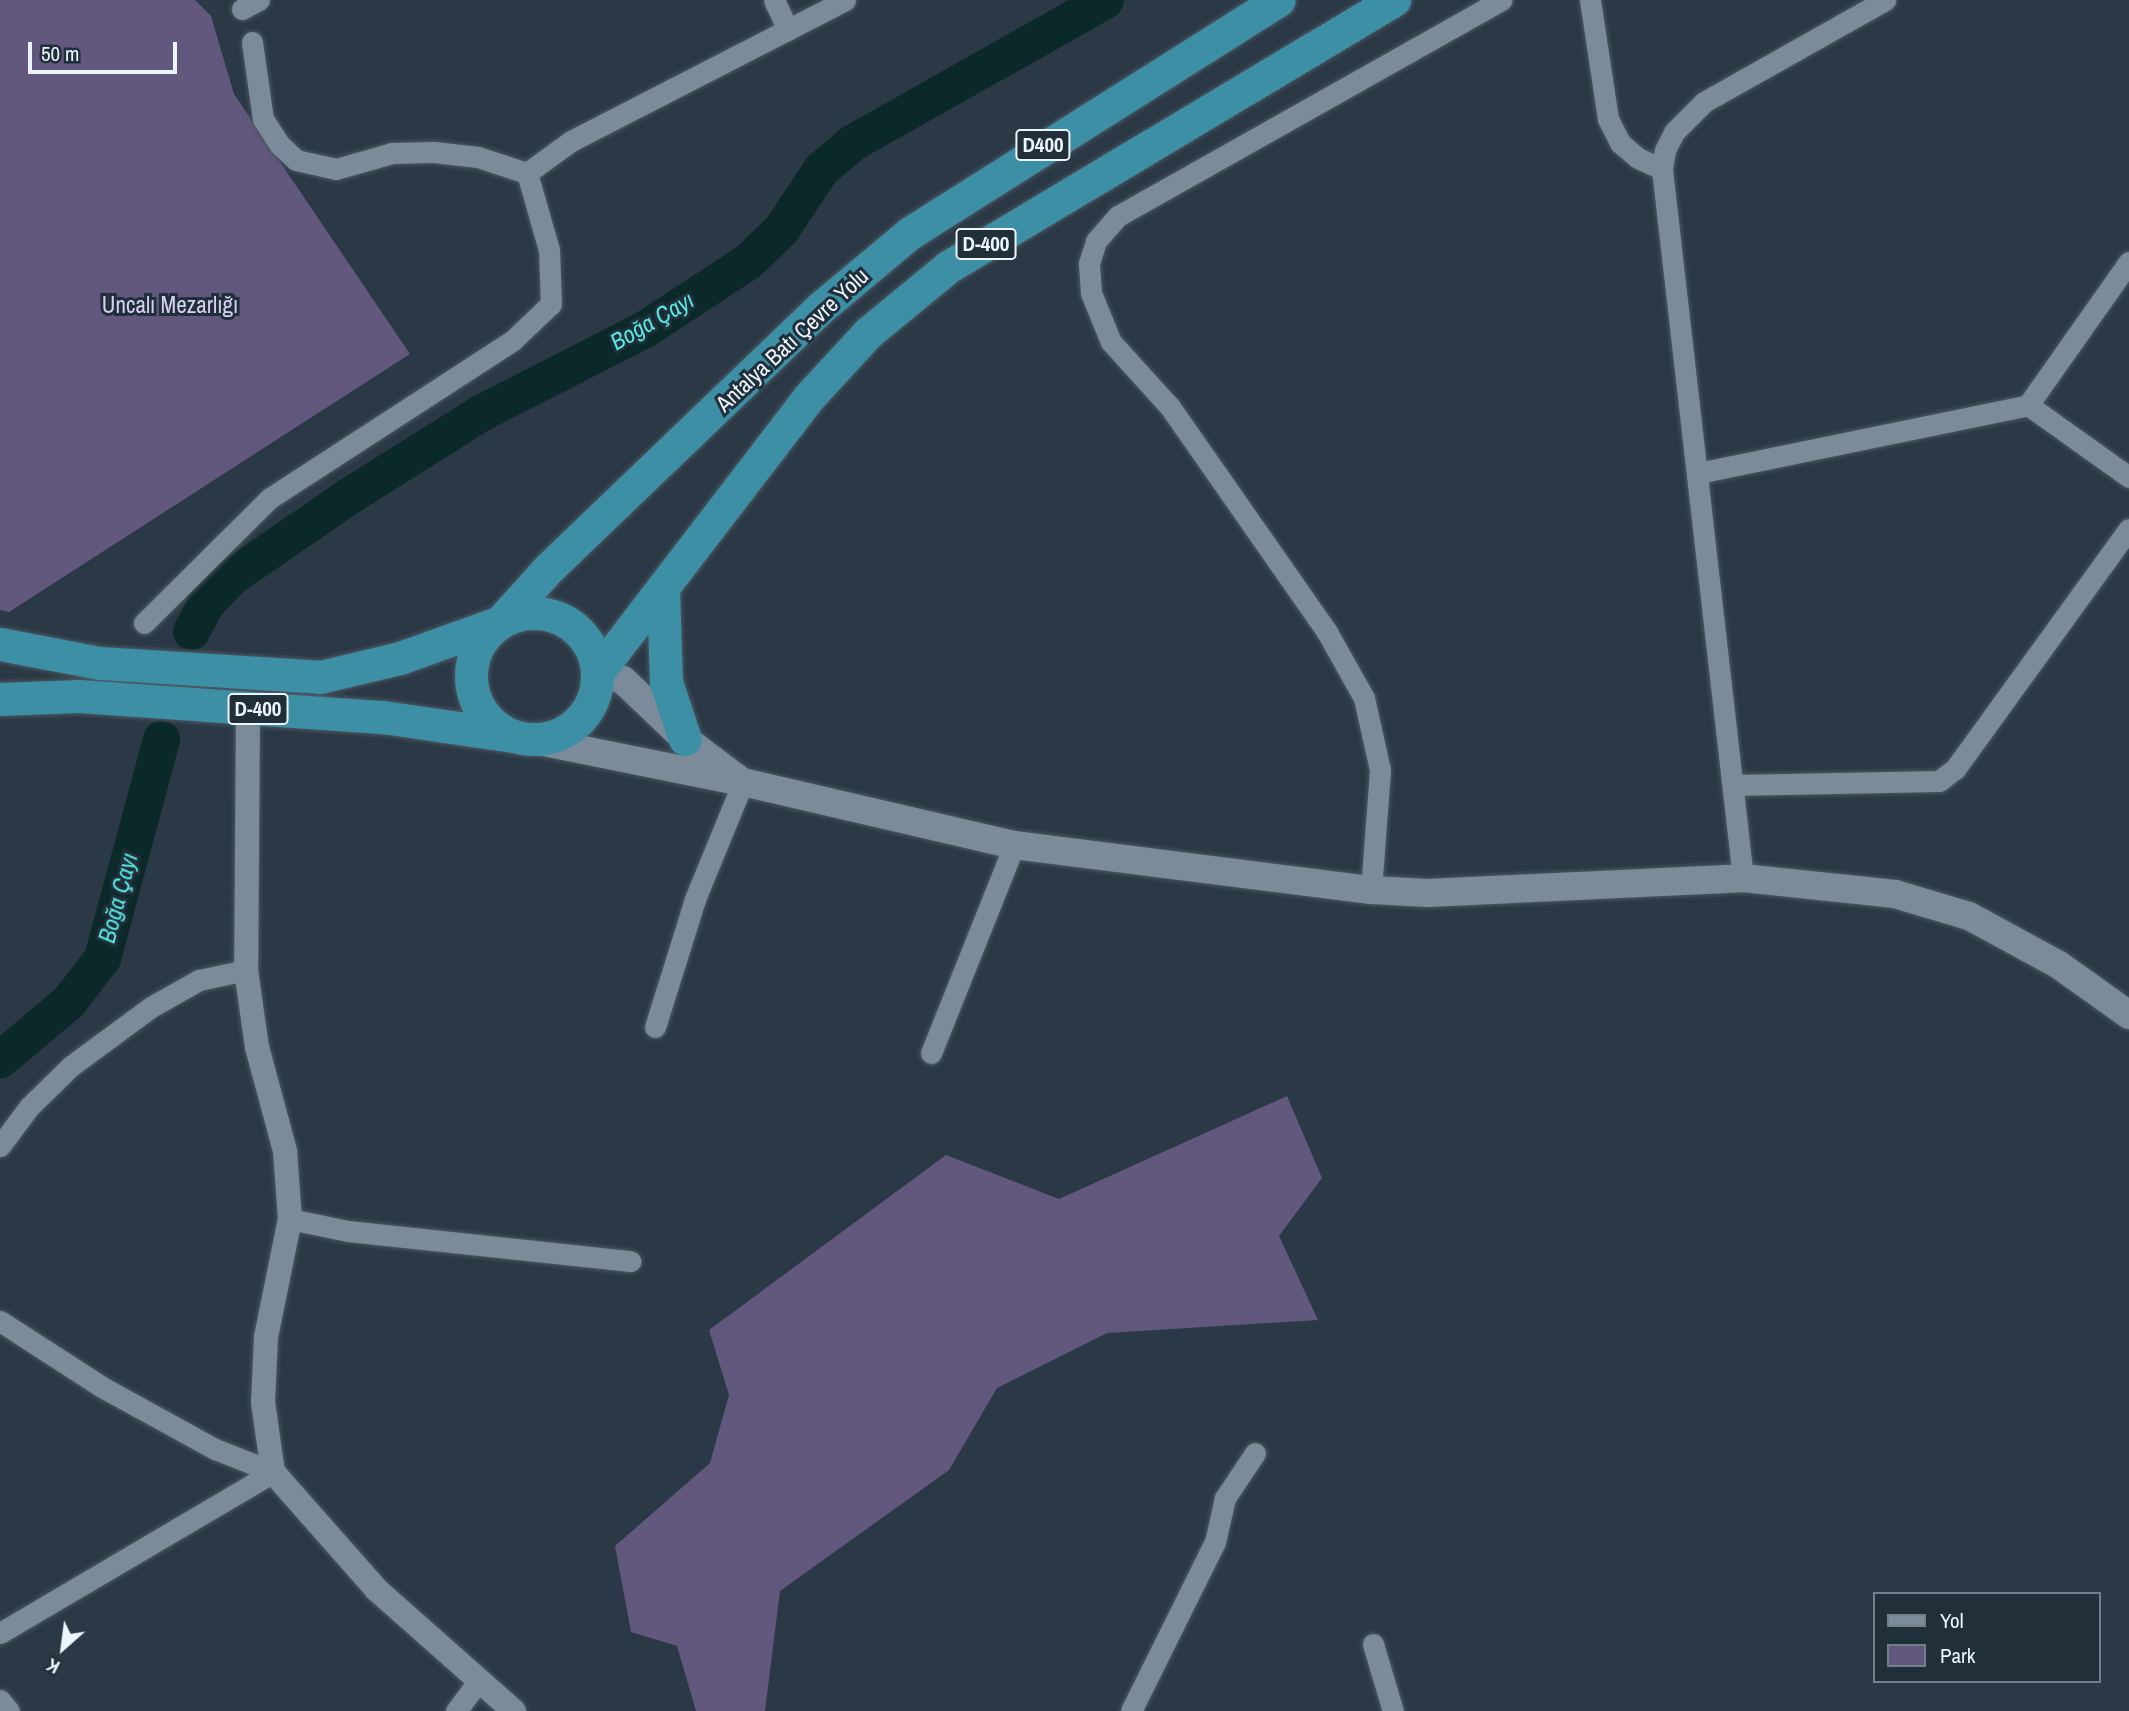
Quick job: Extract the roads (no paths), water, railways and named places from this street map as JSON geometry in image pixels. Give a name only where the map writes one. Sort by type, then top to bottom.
[{"type":"highway","name":"Antalya Batı Çevre Yolu","points":[[0,644],[100,663],[320,677],[400,658],[500,622],[549,568],[819,309],[910,233],[1279,0]]},
{"type":"highway","name":"D-400","points":[[0,699],[79,696],[383,717],[535,740],[569,730],[590,708],[598,672],[808,397],[869,332],[948,267],[1394,0]]},
{"type":"highway","points":[[663,588],[666,682],[685,738]]},
{"type":"highway","points":[[514,736],[482,713],[470,677],[477,647],[500,622],[530,612],[558,617],[582,634],[598,672]]},
{"type":"main road","points":[[598,672],[623,680],[685,738],[743,782]]},
{"type":"main road","points":[[514,736],[743,782],[1014,845],[1371,890],[1428,892],[1743,878],[1895,894],[1969,916],[2059,965],[2129,1015]]},
{"type":"street","points":[[774,0],[788,30]]},
{"type":"street","points":[[527,173],[571,141],[845,0]]},
{"type":"street","points":[[1371,890],[1380,770],[1364,698],[1327,632],[1170,407],[1111,342],[1091,293],[1089,262],[1096,241],[1118,216],[1501,0]]},
{"type":"street","points":[[1590,0],[1608,119],[1620,143],[1638,158],[1662,169]]},
{"type":"street","points":[[1743,878],[1662,169],[1674,132],[1704,102],[1885,0]]},
{"type":"street","points":[[252,42],[263,119],[280,145],[296,160],[336,169],[392,153],[434,152],[478,157],[527,173]]},
{"type":"street","points":[[144,623],[270,498],[513,340],[551,304],[549,250],[527,173]]},
{"type":"street","points":[[1698,473],[2028,405],[2129,262]]},
{"type":"street","points":[[2028,405],[2129,477]]},
{"type":"street","points":[[1733,785],[1939,781],[1955,769],[2129,529]]},
{"type":"street","points":[[248,708],[246,970],[257,1047],[285,1151],[290,1219],[266,1350],[263,1402],[273,1472]]},
{"type":"street","points":[[655,1027],[695,899],[743,782]]},
{"type":"street","points":[[931,1053],[1014,845]]},
{"type":"street","points":[[0,1146],[29,1107],[71,1066],[151,1007],[199,980],[246,970]]},
{"type":"street","points":[[290,1219],[348,1231],[630,1261]]},
{"type":"street","points":[[0,1321],[102,1387],[215,1449],[273,1472],[377,1590],[514,1711]]},
{"type":"street","points":[[1131,1711],[1215,1542],[1225,1499],[1255,1454]]},
{"type":"street","points":[[0,1633],[273,1472]]},
{"type":"street","points":[[1373,1644],[1393,1711]]},
{"type":"street","points":[[456,1711],[478,1682]]},
{"type":"street","points":[[0,1700],[9,1711]]},
{"type":"waterway","name":"Boğa Çayı","points":[[191,631],[206,603],[232,576],[350,495],[482,412],[646,328],[748,261],[781,229],[821,169],[853,142],[1105,0]]},
{"type":"waterway","name":"Boğa Çayı","points":[[0,1059],[68,1002],[102,958],[161,739]]},
{"type":"park label","name":"Uncalı Mezarlığı","points":[[170,305]]}]
